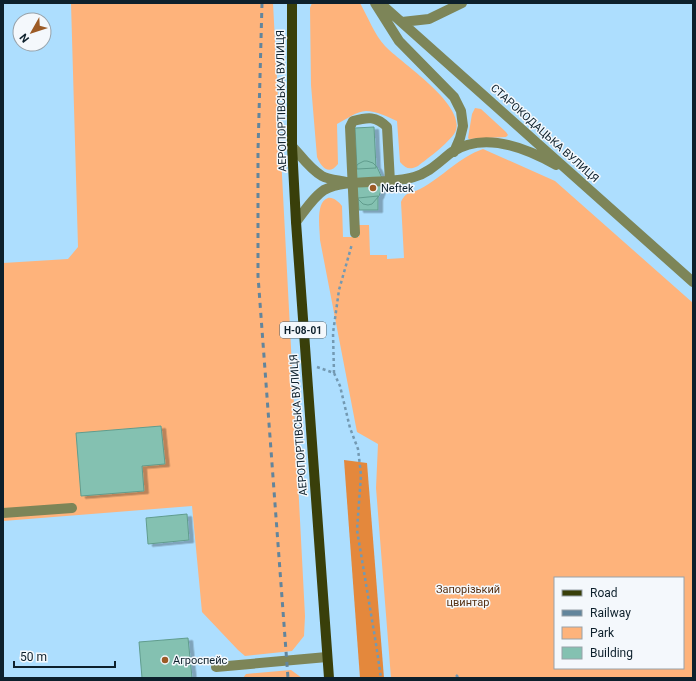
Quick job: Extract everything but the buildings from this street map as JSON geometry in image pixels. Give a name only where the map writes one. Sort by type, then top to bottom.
[{"type":"main road","name":"АЕРОПОРТІВСЬКА ВУЛИЦЯ","points":[[292,3],[292,146],[296,222],[305,363],[329,678]]},
{"type":"street","points":[[375,3],[399,41],[454,97],[458,104],[461,111],[463,126],[454,152]]},
{"type":"street","name":"СТАРОКОДАЦЬКА ВУЛИЦЯ","points":[[380,3],[693,282]]},
{"type":"street","points":[[402,22],[429,19],[462,3]]},
{"type":"street","points":[[356,233],[350,127],[353,121],[367,117],[381,121],[387,127],[390,182]]},
{"type":"street","points":[[296,222],[324,190],[353,183],[390,182],[416,177],[454,152],[468,145],[495,142],[509,145],[542,157],[572,174]]},
{"type":"street","points":[[292,146],[315,171],[322,176],[353,183]]},
{"type":"street","points":[[3,513],[72,508]]},
{"type":"street","points":[[216,667],[327,657]]},
{"type":"path","points":[[356,233],[338,290],[333,333],[334,373],[340,386],[350,428],[358,449],[361,475],[357,530],[381,678]]},
{"type":"path","points":[[305,363],[334,373]]},
{"type":"path","points":[[456,678],[456,675],[459,678]]},
{"type":"green space","points":[[71,3],[273,3],[305,616],[304,636],[292,651],[245,656],[202,612],[192,506],[3,521],[3,263],[68,259],[78,247]]},
{"type":"green space","points":[[312,3],[360,3],[374,31],[385,46],[430,84],[451,108],[456,119],[456,130],[454,134],[439,149],[418,166],[408,168],[400,162],[397,121],[370,111],[362,111],[337,124],[338,164],[335,168],[328,170],[321,164],[317,157],[311,85],[310,8]]},
{"type":"green space","points":[[475,108],[481,109],[508,135],[506,137],[469,139],[472,114]]},
{"type":"green space","name":"Запорізький цвинтар","points":[[483,149],[555,181],[693,303],[693,678],[391,678],[376,488],[378,444],[357,432],[320,240],[319,216],[321,205],[324,201],[328,198],[334,199],[342,206],[343,237],[359,237],[359,225],[369,225],[370,255],[387,255],[387,259],[404,258],[401,202],[403,198],[407,194],[417,191],[436,179],[466,157]]},
{"type":"green space","points":[[291,670],[302,678],[243,678],[246,674]]},
{"type":"shaded area","points":[[344,460],[367,463],[384,678],[360,678]]},
{"type":"railway","points":[[262,3],[258,151],[258,276],[288,678]]},
{"type":"place","name":"Neftek","points":[[373,188]]},
{"type":"place","name":"Агроспейс","points":[[165,660]]}]
